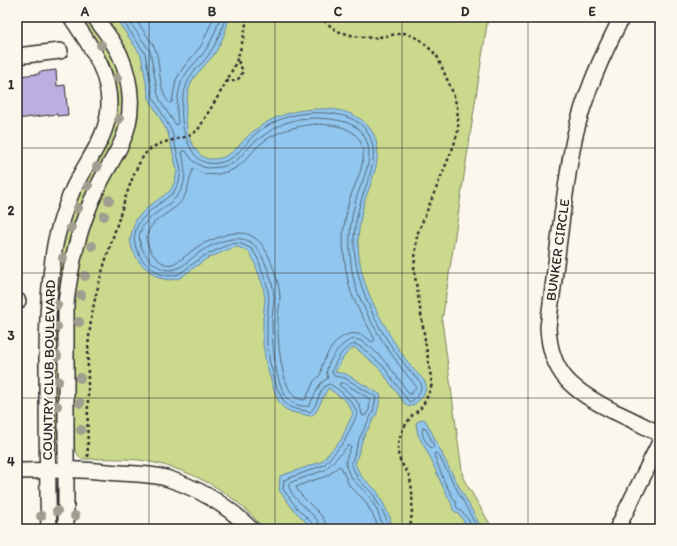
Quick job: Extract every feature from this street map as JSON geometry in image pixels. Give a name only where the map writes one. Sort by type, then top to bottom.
[{"type":"street","name":"COUNTRY CLUB BOULEVARD","points":[[49,529],[47,471],[49,295],[56,242],[73,190],[98,146],[106,128],[109,116],[106,76],[99,61],[71,17]]},
{"type":"street","name":"COUNTRY CLUB BOULEVARD","points":[[66,529],[66,302],[70,272],[75,247],[84,220],[97,188],[122,142],[131,110],[130,92],[119,54],[95,17]]},
{"type":"street","name":"BUNKER CIRCLE","points":[[622,17],[595,73],[575,136],[568,173],[548,327],[548,337],[554,359],[564,377],[571,385],[592,400],[660,434]]},
{"type":"street","points":[[17,56],[60,51]]},
{"type":"street","points":[[617,529],[660,442]]},
{"type":"street","points":[[17,471],[66,470],[147,475],[165,478],[207,495],[229,509],[251,529]]},
{"type":"path","points":[[88,460],[88,351],[90,329],[96,295],[121,211],[138,165],[146,153],[156,146],[192,134],[198,130],[237,59],[244,37],[247,17]]},
{"type":"path","points":[[319,17],[337,31],[354,36],[373,38],[404,33],[422,41],[437,56],[457,107],[458,131],[454,145],[417,234],[415,250],[414,270],[432,384],[426,401],[411,417],[401,433],[398,449],[400,463],[410,478],[412,509],[410,529]]},
{"type":"path","points":[[226,81],[234,82],[239,79],[243,70],[237,59]]},
{"type":"green space","points":[[79,17],[87,17],[111,52],[122,89],[123,112],[114,143],[80,208],[65,264],[61,287],[60,441],[57,442],[54,440],[53,338],[59,257],[79,196],[108,142],[113,129],[117,99],[115,82],[109,63]]},
{"type":"green space","points":[[103,17],[488,17],[442,321],[463,478],[493,529],[264,529],[252,515],[224,492],[175,468],[139,460],[81,459],[74,449],[71,441],[73,319],[76,280],[84,241],[97,206],[128,144],[136,120],[138,99],[133,72]]},
{"type":"water","points":[[115,17],[229,17],[225,32],[218,48],[213,56],[195,76],[187,97],[187,130],[191,142],[196,150],[200,155],[207,159],[218,159],[224,157],[255,130],[272,119],[309,109],[329,109],[345,112],[355,116],[368,126],[374,135],[378,154],[374,174],[364,203],[358,239],[362,274],[369,295],[391,338],[414,370],[424,381],[426,388],[420,399],[409,407],[405,404],[380,369],[354,347],[345,355],[335,372],[346,374],[381,395],[377,413],[363,438],[355,464],[361,476],[377,491],[390,517],[392,529],[313,529],[293,509],[279,490],[280,476],[321,462],[341,440],[353,413],[346,401],[328,388],[316,412],[311,416],[291,412],[284,408],[279,402],[266,364],[263,344],[265,299],[263,286],[249,252],[238,247],[232,248],[206,259],[180,278],[169,280],[159,278],[139,262],[132,249],[130,239],[136,219],[148,207],[170,191],[175,181],[177,170],[168,133],[149,98],[141,55]]},
{"type":"water","points":[[422,419],[426,421],[482,529],[468,529],[460,515],[453,510],[430,457],[418,435],[416,423]]},
{"type":"building","points":[[56,70],[57,86],[65,85],[68,115],[57,116],[57,114],[17,119],[17,76],[39,74],[39,72]]}]
